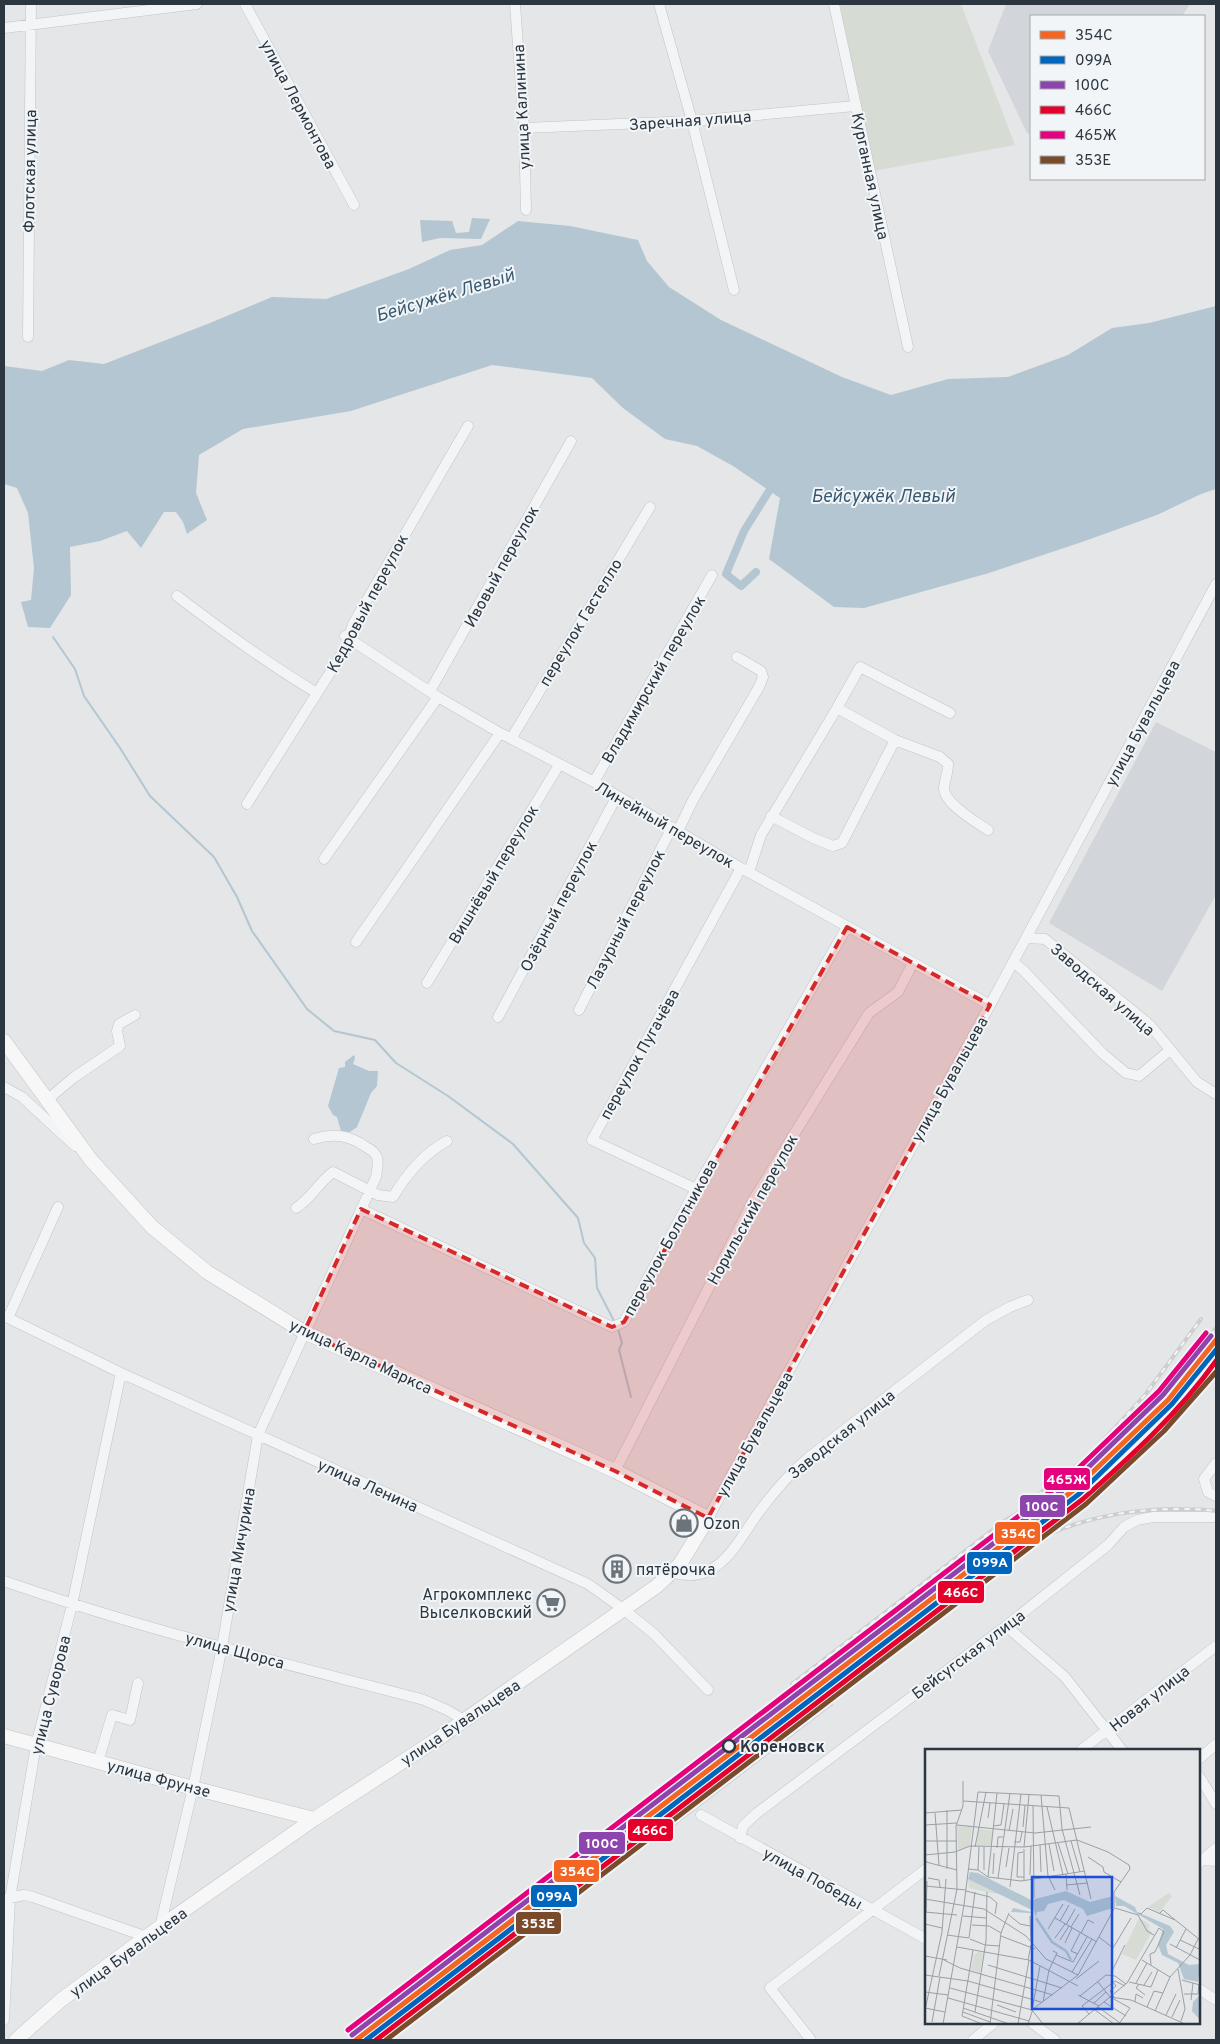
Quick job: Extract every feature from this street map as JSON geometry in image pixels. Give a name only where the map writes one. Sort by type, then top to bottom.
[{"type":"main road","name":"улица Карла Маркса","points":[[4,1041],[90,1160],[152,1226],[207,1272],[304,1332],[615,1471],[708,1518]]},
{"type":"main road","name":"улица Бувальцева","points":[[16,2040],[61,2000],[160,1927],[314,1819],[464,1720],[656,1586],[680,1564],[708,1518]]},
{"type":"main road","name":"улица Фрунзе","points":[[4,1736],[314,1819]]},
{"type":"street","name":"Флотская улица","points":[[28,337],[31,4]]},
{"type":"street","points":[[4,28],[197,4]]},
{"type":"street","name":"улица Лермонтова","points":[[245,4],[354,205]]},
{"type":"street","name":"улица Калинина","points":[[515,4],[524,128],[526,210]]},
{"type":"street","points":[[659,4],[692,121],[734,290]]},
{"type":"street","name":"Курганная улица","points":[[834,4],[908,347]]},
{"type":"street","name":"Заречная улица","points":[[524,128],[692,121],[855,106]]},
{"type":"street","name":"Кедровый переулок","points":[[247,804],[317,693],[348,638],[352,624],[468,426]]},
{"type":"street","name":"Ивовый переулок","points":[[324,860],[434,694],[571,441]]},
{"type":"street","name":"переулок Гастелло","points":[[511,738],[650,507]]},
{"type":"street","name":"Владимирский переулок","points":[[594,782],[712,575]]},
{"type":"street","name":"улица Бувальцева","points":[[708,1518],[1027,938],[1216,584]]},
{"type":"street","points":[[177,596],[280,671],[317,693]]},
{"type":"street","name":"Линейный переулок","points":[[348,638],[434,694],[500,732],[594,782],[847,927],[990,1004]]},
{"type":"street","name":"Лазурный переулок","points":[[579,1010],[675,829],[759,687],[763,677],[761,671],[737,657]]},
{"type":"street","points":[[745,870],[771,816],[837,708],[860,666],[950,713]]},
{"type":"street","points":[[837,708],[895,740],[940,758],[948,764],[948,774],[944,787],[945,796],[988,830]]},
{"type":"street","points":[[356,942],[500,732]]},
{"type":"street","points":[[771,816],[813,838],[833,846],[842,843],[895,740]]},
{"type":"street","name":"Вишнёвый переулок","points":[[427,983],[559,765]]},
{"type":"street","name":"Озёрный переулок","points":[[498,1017],[617,796]]},
{"type":"street","name":"переулок Пугачёва","points":[[696,1189],[592,1140],[745,870]]},
{"type":"street","name":"переулок Болотникова","points":[[361,1209],[612,1327],[624,1322],[696,1189],[847,927]]},
{"type":"street","name":"Заводская улица","points":[[1027,938],[1045,939],[1150,1025],[1197,1082],[1216,1094]]},
{"type":"street","points":[[1013,962],[1023,970],[1102,1053],[1126,1073],[1139,1076],[1170,1050]]},
{"type":"street","name":"Норильский переулок","points":[[615,1471],[754,1199],[869,1013],[898,992],[912,963]]},
{"type":"street","points":[[47,1100],[73,1078],[120,1046],[117,1031],[119,1024],[135,1014]]},
{"type":"street","points":[[4,1087],[22,1097],[90,1160]]},
{"type":"street","name":"улица Мичурина","points":[[160,1927],[194,1788],[222,1647],[258,1435],[376,1177],[378,1162],[376,1156],[371,1150],[353,1138],[333,1135],[314,1139]]},
{"type":"street","points":[[296,1208],[308,1201],[318,1186],[333,1172],[370,1192],[393,1197],[417,1165],[437,1147],[447,1141]]},
{"type":"street","points":[[6,1317],[58,1207]]},
{"type":"street","name":"Заводская улица","points":[[671,1572],[694,1576],[707,1572],[717,1566],[792,1471],[802,1462],[986,1320],[1028,1300]]},
{"type":"street","name":"улица Ленина","points":[[6,1317],[121,1373],[588,1584],[653,1633],[708,1690]]},
{"type":"street","name":"улица Суворова","points":[[4,2020],[7,1899],[36,1745],[72,1605],[121,1373]]},
{"type":"street","points":[[1216,1463],[1204,1479],[1208,1492],[1216,1496]]},
{"type":"street","name":"Бейсугская улица","points":[[740,1838],[743,1826],[757,1813],[1006,1626],[1108,1545],[1124,1527],[1130,1523],[1153,1517],[1216,1517]]},
{"type":"street","name":"улица Щорса","points":[[4,1581],[72,1605],[424,1700],[464,1720]]},
{"type":"street","points":[[1006,1626],[1065,1677],[1121,1749]]},
{"type":"street","name":"Новая улица","points":[[1082,1749],[1216,1646]]},
{"type":"street","points":[[98,1762],[112,1715],[130,1720],[138,1684]]},
{"type":"street","points":[[1200,1758],[1216,1744]]},
{"type":"street","points":[[1200,1778],[1216,1804]]},
{"type":"street","name":"улица Победы","points":[[701,1815],[925,1938]]},
{"type":"street","points":[[1200,1859],[1216,1848]]},
{"type":"street","points":[[1200,1859],[1216,1862]]},
{"type":"street","points":[[811,2040],[770,1988],[925,1870]]},
{"type":"street","points":[[7,1899],[24,1895],[33,1897],[147,1937]]},
{"type":"street","points":[[1200,1990],[1216,2000]]},
{"type":"street","points":[[973,2040],[993,2024]]},
{"type":"street","points":[[1033,2024],[1056,2040]]},
{"type":"highlighted area","points":[[847,927],[990,1005],[708,1518],[615,1471],[304,1332],[361,1209],[612,1327],[624,1322]]},
{"type":"shaded area","points":[[840,4],[961,4],[1015,145],[873,171]]},
{"type":"shaded area","points":[[1006,4],[1190,4],[1183,15],[1030,15],[1030,134],[1027,133],[988,51]]},
{"type":"shaded area","points":[[1156,722],[1216,752],[1216,895],[1162,991],[1049,923]]},
{"type":"water","points":[[472,218],[490,219],[481,239],[440,238],[422,242],[420,220],[452,221],[456,233],[469,232]]},
{"type":"water","name":"Бейсужёк Левый","points":[[518,221],[570,226],[638,240],[647,261],[669,287],[721,320],[842,377],[891,395],[948,379],[1008,377],[1068,355],[1112,328],[1149,323],[1216,306],[1216,489],[1157,515],[989,573],[864,608],[834,607],[769,559],[780,498],[733,466],[697,446],[665,439],[623,408],[592,378],[492,365],[351,411],[243,429],[199,455],[196,493],[207,520],[187,534],[183,522],[176,512],[164,512],[141,548],[127,531],[100,541],[70,547],[71,595],[50,628],[28,627],[21,602],[31,600],[34,568],[28,513],[17,488],[4,484],[4,366],[42,371],[69,360],[104,364],[272,297],[326,299],[409,269],[450,250],[482,245]]},
{"type":"water","points":[[354,1055],[353,1064],[369,1071],[378,1071],[377,1086],[371,1093],[357,1127],[350,1132],[341,1131],[337,1117],[333,1115],[328,1106],[339,1068],[345,1067],[345,1062]]},
{"type":"waterway","points":[[756,572],[741,586],[726,574],[744,531],[769,491]]},
{"type":"waterway","points":[[53,637],[75,669],[84,696],[150,796],[214,857],[237,897],[252,931],[307,1009],[334,1031],[375,1040],[396,1063],[448,1096],[513,1144],[578,1218],[584,1243],[595,1258],[597,1288],[614,1321]]},
{"type":"waterway","points":[[618,1329],[622,1343],[619,1350],[631,1397]]},
{"type":"railway","points":[[1028,1502],[1089,1456],[1145,1395],[1201,1319]]},
{"type":"railway","points":[[1124,1435],[1169,1388],[1216,1328]]},
{"type":"railway","points":[[1157,1427],[1194,1390],[1216,1360]]},
{"type":"railway","points":[[368,2040],[1075,1495],[1118,1459],[1137,1440],[1164,1409],[1189,1374]]},
{"type":"railway","points":[[351,2040],[369,2023],[995,1542],[1086,1468],[1135,1434]]},
{"type":"railway","points":[[382,2040],[1046,1531],[1091,1490]]},
{"type":"railway","points":[[792,1684],[1003,1522],[1037,1501]]},
{"type":"railway","points":[[1045,1536],[1092,1519],[1124,1513],[1173,1509],[1216,1511]]},
{"type":"railway","points":[[650,1842],[831,1704]]},
{"type":"transit line","name":"465Ж","points":[[348,2030],[1067,1479],[1159,1391],[1206,1333]]},
{"type":"transit line","name":"100C","points":[[352,2035],[1071,1484],[1163,1395],[1211,1336]]},
{"type":"transit line","name":"354С","points":[[356,2040],[1075,1489],[1168,1400],[1216,1340]]},
{"type":"transit line","name":"099А","points":[[366,2040],[1079,1494],[1172,1404],[1216,1350]]},
{"type":"transit line","name":"466С","points":[[376,2040],[1083,1499],[1136,1451],[1170,1416],[1216,1361]]},
{"type":"transit line","name":"353Е","points":[[386,2040],[1086,1504],[1164,1431],[1216,1372]]},
{"type":"place","name":"Ozon","points":[[684,1523]]},
{"type":"place","name":"пятёрочка","points":[[617,1569]]},
{"type":"place","name":"Агрокомплекс Выселковский","points":[[551,1603]]},
{"type":"place","name":"Кореновск","points":[[729,1746]]}]
